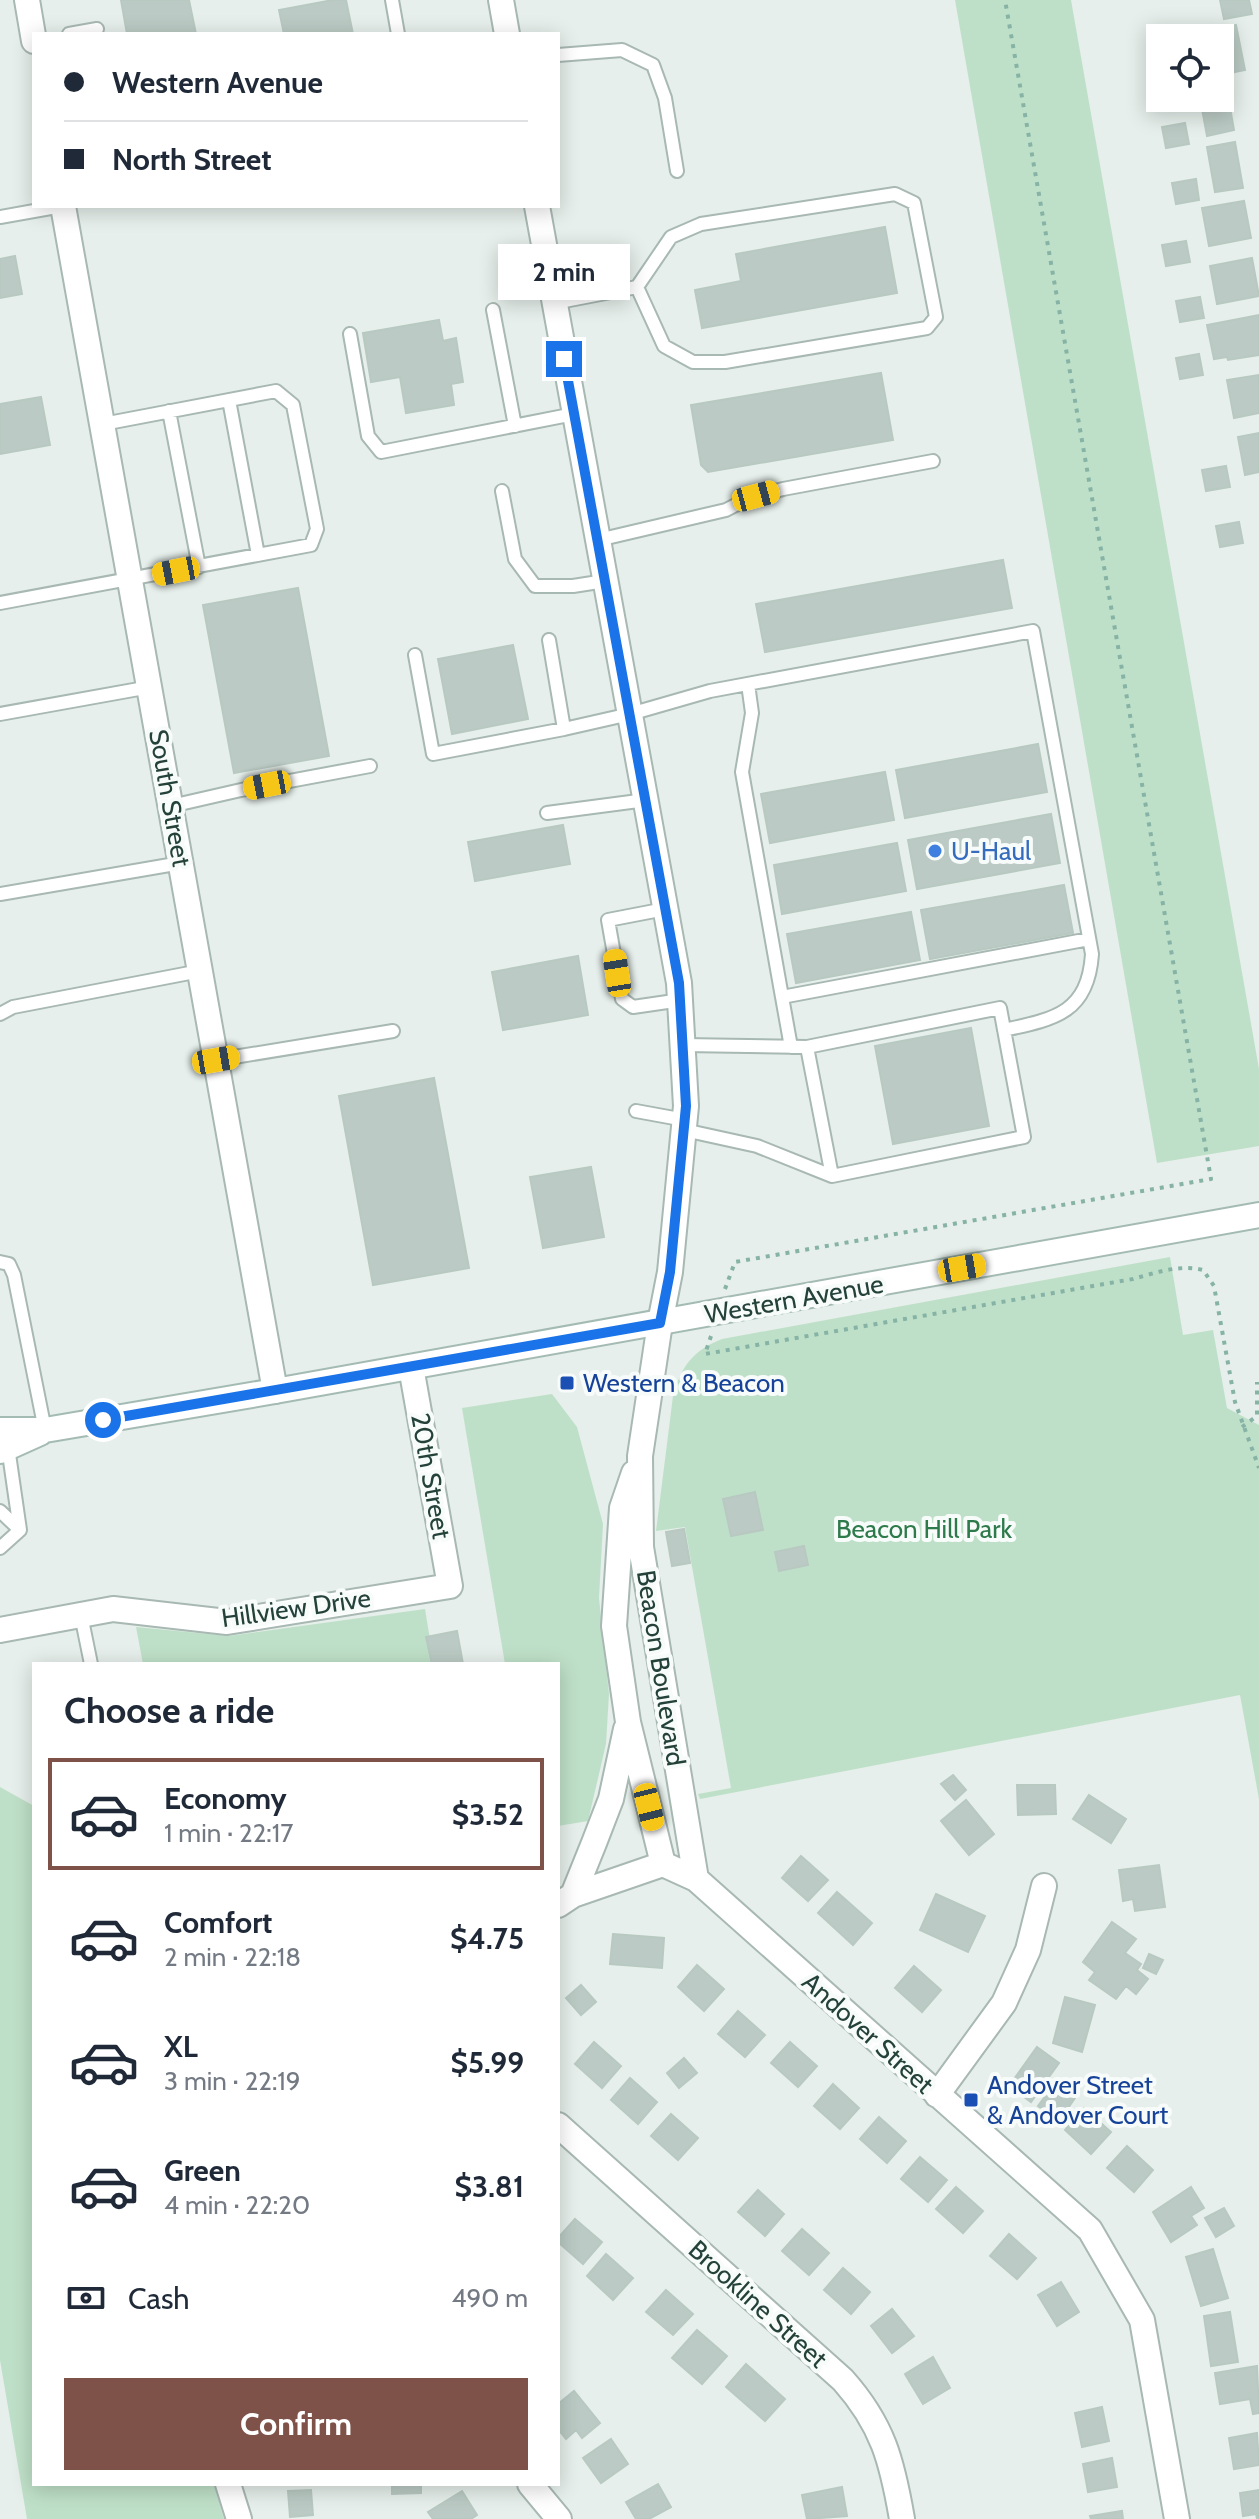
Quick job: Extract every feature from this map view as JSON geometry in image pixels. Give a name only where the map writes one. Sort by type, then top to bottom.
[{"type":"street","points":[[27,0],[33,32]]},
{"type":"street","points":[[501,0],[507,32]]},
{"type":"street","name":"South Street","points":[[63,208],[275,1391]]},
{"type":"street","name":"Beacon Boulevard","points":[[537,208],[681,1000],[684,1125],[670,1272],[640,1456],[641,1547],[696,1879]]},
{"type":"street","name":"Western Avenue","points":[[3,1443],[45,1430],[1259,1215]]},
{"type":"street","name":"20th Street","points":[[411,1367],[450,1586]]},
{"type":"street","name":"Beacon Boulevard","points":[[640,1456],[622,1508],[614,1626],[628,1722],[663,1864]]},
{"type":"street","name":"Hillview Drive","points":[[0,1630],[113,1609],[227,1622],[450,1586]]},
{"type":"street","name":"Beacon Boulevard","points":[[565,1900],[611,1799],[628,1722]]},
{"type":"street","points":[[565,1900],[663,1864]]},
{"type":"street","name":"Andover Street","points":[[663,1864],[696,1879],[1090,2230],[1142,2320],[1177,2519]]},
{"type":"street","points":[[937,2095],[1004,2003],[1028,1950],[1044,1886]]},
{"type":"street","name":"Brookline Street","points":[[560,2127],[843,2380],[857,2396],[870,2414],[888,2454],[902,2519]]},
{"type":"street","points":[[229,2486],[239,2519]]},
{"type":"street","points":[[532,2486],[559,2519]]},
{"type":"lane","points":[[392,0],[398,32]]},
{"type":"lane","points":[[80,32],[97,29]]},
{"type":"lane","points":[[560,55],[622,50],[653,65],[665,98],[677,171]]},
{"type":"lane","points":[[554,303],[637,287],[671,237],[701,224],[895,194],[914,203],[936,317],[927,328],[725,362],[693,362],[664,346],[637,287]]},
{"type":"lane","points":[[0,217],[52,208]]},
{"type":"lane","points":[[493,310],[515,426]]},
{"type":"lane","points":[[350,334],[368,436],[381,452],[574,414]]},
{"type":"lane","points":[[0,603],[311,545],[317,529],[293,405],[276,391],[103,424]]},
{"type":"lane","points":[[229,400],[258,555]]},
{"type":"lane","points":[[169,411],[199,567]]},
{"type":"lane","points":[[598,540],[726,510],[747,499],[783,489],[933,461]]},
{"type":"lane","points":[[502,491],[515,559],[535,586],[573,586],[605,581]]},
{"type":"lane","points":[[415,655],[433,754],[630,714],[710,691],[1033,631],[1092,954],[1091,976],[1081,997],[1069,1009],[1046,1021],[1004,1030]]},
{"type":"lane","points":[[549,640],[564,729]]},
{"type":"lane","points":[[748,684],[752,713],[742,772],[791,1047]]},
{"type":"lane","points":[[0,714],[150,687]]},
{"type":"lane","points":[[171,806],[370,766]]},
{"type":"lane","points":[[547,813],[646,800]]},
{"type":"lane","points":[[0,894],[181,863]]},
{"type":"lane","points":[[665,909],[608,920],[622,999],[633,1007],[681,1000]]},
{"type":"lane","points":[[782,997],[1089,939]]},
{"type":"lane","points":[[0,1014],[13,1007],[200,971]]},
{"type":"lane","points":[[636,1111],[757,1146],[832,1176],[1024,1137],[1000,1008],[807,1047],[683,1045]]},
{"type":"lane","points":[[216,1060],[393,1031]]},
{"type":"lane","points":[[807,1047],[832,1176]]},
{"type":"lane","points":[[0,1262],[9,1264],[14,1275],[45,1430]]},
{"type":"lane","points":[[3,1443],[20,1530]]},
{"type":"lane","points":[[0,1511],[20,1530]]},
{"type":"lane","points":[[0,1524],[20,1530]]},
{"type":"lane","points":[[0,1548],[20,1530]]},
{"type":"lane","points":[[81,1615],[91,1662]]},
{"type":"path","points":[[735,1262],[1211,1179],[1005,0]]},
{"type":"path","points":[[705,1354],[1133,1279],[1174,1269],[1195,1268],[1203,1270],[1214,1286],[1235,1402],[1259,1468]]},
{"type":"path","points":[[1242,1427],[1257,1416],[1257,1382]]},
{"type":"green space","points":[[955,0],[1071,0],[1259,1069],[1259,1146],[1157,1163]]},
{"type":"green space","name":"Beacon Hill Park","points":[[1170,1257],[1183,1335],[1213,1330],[1227,1408],[1259,1425],[1259,1799],[1240,1695],[700,1799],[698,1794],[731,1788],[685,1527],[656,1531],[673,1396],[680,1376],[696,1354],[722,1339]]},
{"type":"green space","points":[[552,1394],[577,1427],[603,1524],[599,1598],[609,1694],[606,1744],[588,1821],[560,1826],[560,1662],[505,1662],[462,1408]]},
{"type":"green space","points":[[425,1609],[434,1662],[143,1662],[136,1627],[229,1636]]},
{"type":"green space","points":[[0,1787],[32,1805],[32,2486],[215,2486],[224,2519],[27,2519],[0,2360]]},
{"type":"building","points":[[121,0],[189,0],[196,32],[127,32]]},
{"type":"building","points":[[346,0],[353,32],[284,32],[279,10]]},
{"type":"building","points":[[1220,0],[1249,0],[1252,14],[1224,19]]},
{"type":"building","points":[[1234,25],[1245,70],[1234,72]]},
{"type":"building","points":[[1203,112],[1231,112],[1234,130],[1207,136]]},
{"type":"building","points":[[1185,123],[1189,144],[1166,148],[1162,127]]},
{"type":"building","points":[[1235,142],[1243,188],[1215,192],[1207,147]]},
{"type":"building","points":[[1196,179],[1199,200],[1176,204],[1172,183]]},
{"type":"building","points":[[1244,201],[1251,238],[1209,246],[1202,208]]},
{"type":"building","points":[[885,227],[897,293],[702,328],[695,290],[741,281],[736,254]]},
{"type":"building","points":[[1186,241],[1190,262],[1166,266],[1162,245]]},
{"type":"building","points":[[15,256],[22,294],[0,298],[0,259]]},
{"type":"building","points":[[1252,258],[1259,296],[1217,304],[1210,266]]},
{"type":"building","points":[[1200,297],[1204,318],[1180,322],[1176,301]]},
{"type":"building","points":[[1259,315],[1259,355],[1214,359],[1207,325]]},
{"type":"building","points":[[439,320],[443,341],[456,338],[463,382],[451,384],[454,405],[406,413],[400,377],[371,382],[363,333]]},
{"type":"building","points":[[1199,354],[1203,375],[1180,379],[1176,358]]},
{"type":"building","points":[[881,373],[893,440],[708,472],[701,465],[691,405]]},
{"type":"building","points":[[1259,375],[1259,413],[1234,418],[1227,380]]},
{"type":"building","points":[[41,397],[50,445],[0,454],[0,404]]},
{"type":"building","points":[[1259,433],[1259,472],[1245,475],[1238,437]]},
{"type":"building","points":[[1226,466],[1230,487],[1206,491],[1202,470]]},
{"type":"building","points":[[1239,522],[1243,543],[1220,547],[1216,526]]},
{"type":"building","points":[[1003,560],[1012,608],[765,652],[756,604]]},
{"type":"building","points":[[298,588],[329,756],[234,773],[203,605]]},
{"type":"building","points":[[513,645],[528,719],[452,734],[438,659]]},
{"type":"building","points":[[1038,744],[1047,792],[905,818],[896,770]]},
{"type":"building","points":[[885,772],[894,820],[770,843],[761,794]]},
{"type":"building","points":[[1051,814],[1060,863],[917,889],[908,840]]},
{"type":"building","points":[[563,825],[570,864],[475,881],[468,842]]},
{"type":"building","points":[[897,843],[906,891],[782,914],[774,865]]},
{"type":"building","points":[[1064,885],[1073,933],[930,959],[921,910]]},
{"type":"building","points":[[911,912],[920,960],[796,983],[787,934]]},
{"type":"building","points":[[578,956],[588,1015],[503,1030],[492,972]]},
{"type":"building","points":[[971,1028],[989,1126],[893,1144],[875,1046]]},
{"type":"building","points":[[434,1078],[469,1268],[373,1285],[339,1096]]},
{"type":"building","points":[[591,1167],[604,1237],[543,1248],[530,1177]]},
{"type":"building","points":[[755,1492],[763,1530],[731,1536],[723,1499]]},
{"type":"building","points":[[684,1529],[690,1563],[672,1566],[666,1532]]},
{"type":"building","points":[[804,1546],[808,1565],[779,1571],[775,1552]]},
{"type":"building","points":[[457,1631],[463,1662],[432,1662],[426,1637]]},
{"type":"building","points":[[953,1775],[966,1790],[955,1800],[941,1784]]},
{"type":"building","points":[[1017,1785],[1055,1785],[1056,1814],[1018,1815]]},
{"type":"building","points":[[1089,1795],[1126,1819],[1111,1843],[1073,1819]]},
{"type":"building","points":[[966,1800],[994,1834],[969,1855],[941,1821]]},
{"type":"building","points":[[801,1856],[828,1880],[808,1901],[782,1878]]},
{"type":"building","points":[[1159,1865],[1165,1907],[1135,1911],[1133,1899],[1123,1901],[1119,1870]]},
{"type":"building","points":[[837,1892],[872,1923],[853,1945],[818,1913]]},
{"type":"building","points":[[936,1894],[985,1916],[968,1952],[920,1930]]},
{"type":"building","points":[[1112,1922],[1136,1939],[1125,1953],[1141,1964],[1137,1970],[1148,1979],[1136,1994],[1126,1986],[1116,1999],[1089,1980],[1095,1972],[1083,1962]]},
{"type":"building","points":[[613,1934],[664,1938],[662,1968],[610,1964]]},
{"type":"building","points":[[1149,1954],[1163,1960],[1156,1974],[1143,1968]]},
{"type":"building","points":[[697,1965],[724,1989],[704,2011],[678,1987]]},
{"type":"building","points":[[914,1966],[941,1990],[922,2012],[895,1988]]},
{"type":"building","points":[[581,1985],[596,2002],[581,2015],[566,1998]]},
{"type":"building","points":[[1065,1997],[1095,2005],[1082,2052],[1053,2043]]},
{"type":"building","points":[[738,2011],[765,2035],[745,2057],[718,2034]]},
{"type":"building","points":[[594,2042],[621,2066],[602,2088],[575,2064]]},
{"type":"building","points":[[790,2042],[817,2066],[798,2087],[771,2063]]},
{"type":"building","points":[[1037,2047],[1059,2063],[1031,2102],[1009,2086]]},
{"type":"building","points":[[684,2058],[697,2073],[679,2088],[667,2073]]},
{"type":"building","points":[[630,2078],[657,2102],[638,2124],[611,2100]]},
{"type":"building","points":[[1055,2083],[1075,2098],[1059,2121],[1038,2106]]},
{"type":"building","points":[[833,2084],[859,2108],[840,2129],[814,2106]]},
{"type":"building","points":[[1084,2108],[1111,2132],[1091,2154],[1065,2130]]},
{"type":"building","points":[[671,2114],[698,2138],[678,2160],[651,2136]]},
{"type":"building","points":[[879,2117],[906,2141],[887,2163],[860,2139]]},
{"type":"building","points":[[1127,2146],[1153,2170],[1134,2192],[1107,2168]]},
{"type":"building","points":[[920,2157],[947,2180],[928,2202],[901,2179]]},
{"type":"building","points":[[956,2187],[983,2211],[963,2233],[936,2209]]},
{"type":"building","points":[[1191,2187],[1204,2208],[1191,2216],[1197,2225],[1171,2242],[1153,2212]]},
{"type":"building","points":[[758,2190],[784,2214],[765,2236],[738,2212]]},
{"type":"building","points":[[1224,2208],[1234,2226],[1216,2237],[1205,2218]]},
{"type":"building","points":[[575,2219],[602,2242],[583,2264],[560,2244],[560,2236]]},
{"type":"building","points":[[802,2229],[829,2253],[809,2275],[782,2251]]},
{"type":"building","points":[[1009,2234],[1036,2258],[1017,2279],[990,2256]]},
{"type":"building","points":[[1213,2249],[1228,2298],[1201,2306],[1186,2257]]},
{"type":"building","points":[[606,2254],[633,2278],[613,2300],[587,2276]]},
{"type":"building","points":[[843,2268],[870,2292],[851,2314],[824,2290]]},
{"type":"building","points":[[1061,2282],[1079,2312],[1057,2326],[1038,2295]]},
{"type":"building","points":[[666,2290],[693,2314],[673,2335],[646,2312]]},
{"type":"building","points":[[892,2309],[914,2336],[892,2353],[871,2326]]},
{"type":"building","points":[[1230,2312],[1238,2362],[1211,2366],[1204,2316]]},
{"type":"building","points":[[697,2330],[727,2356],[702,2384],[672,2358]]},
{"type":"building","points":[[933,2357],[950,2388],[923,2404],[905,2374]]},
{"type":"building","points":[[746,2364],[785,2399],[765,2421],[726,2387]]},
{"type":"building","points":[[1257,2366],[1259,2413],[1253,2414],[1250,2399],[1220,2404],[1215,2373]]},
{"type":"building","points":[[574,2391],[600,2423],[582,2438],[576,2430],[566,2439],[560,2432],[560,2402]]},
{"type":"building","points":[[1102,2407],[1109,2441],[1082,2447],[1075,2413]]},
{"type":"building","points":[[1257,2433],[1259,2465],[1234,2469],[1229,2438]]},
{"type":"building","points":[[611,2439],[628,2464],[601,2483],[583,2458]]},
{"type":"building","points":[[1112,2458],[1117,2487],[1088,2492],[1083,2464]]},
{"type":"building","points":[[658,2484],[671,2507],[649,2519],[636,2519],[626,2502]]},
{"type":"building","points":[[392,2486],[421,2486],[421,2493],[392,2494]]},
{"type":"building","points":[[842,2487],[847,2516],[807,2519],[802,2495]]},
{"type":"building","points":[[311,2490],[313,2515],[290,2517],[288,2491]]},
{"type":"building","points":[[1259,2490],[1259,2519],[1256,2514],[1243,2516],[1240,2493]]},
{"type":"building","points":[[462,2491],[477,2515],[471,2519],[433,2519],[428,2512]]},
{"type":"building","points":[[1122,2511],[1123,2519],[1091,2519],[1090,2516]]},
{"type":"place","name":"U-Haul","points":[[935,851]]},
{"type":"place","name":"Western & Beacon","points":[[567,1383]]},
{"type":"place","name":"Andover Street & Andover Court","points":[[971,2100]]},
{"type":"route","points":[[103,1420],[660,1323],[670,1272],[686,1106],[679,983],[564,359]]}]
